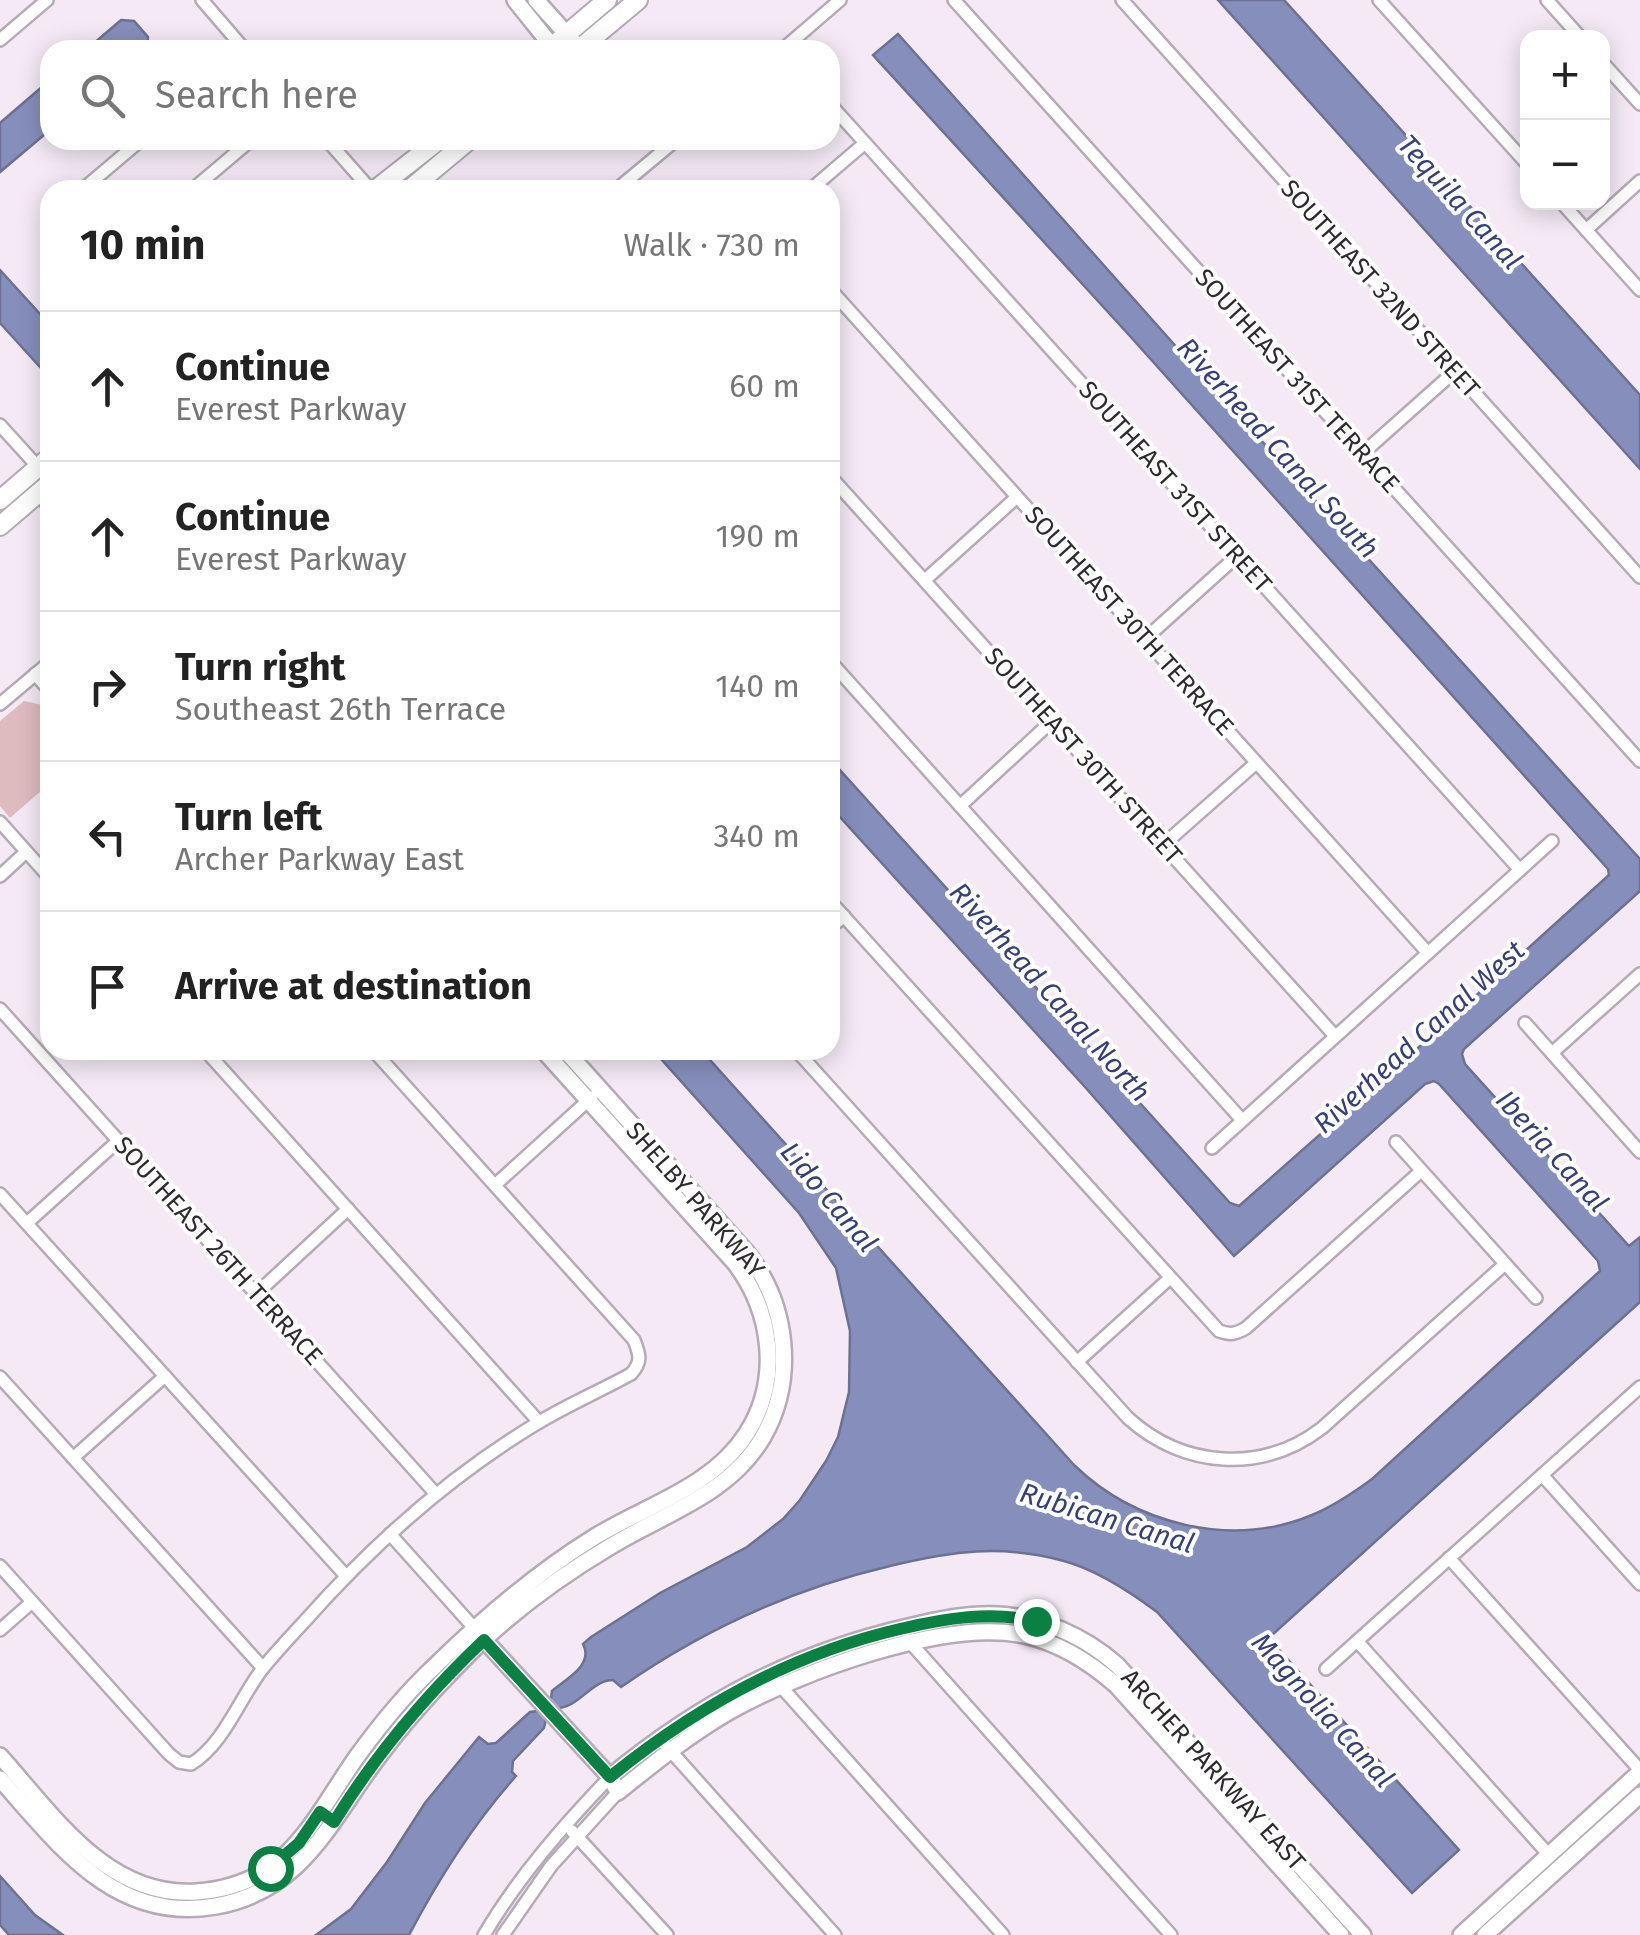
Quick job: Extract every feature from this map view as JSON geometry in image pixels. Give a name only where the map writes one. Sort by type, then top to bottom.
[{"type":"main road","points":[[562,40],[607,0]]},
{"type":"main road","points":[[590,40],[638,0]]},
{"type":"main road","points":[[386,180],[425,150]]},
{"type":"main road","points":[[421,180],[458,150]]},
{"type":"main road","points":[[0,500],[40,470]]},
{"type":"main road","points":[[0,516],[40,474]]},
{"type":"main road","points":[[0,526],[40,497]]},
{"type":"street","points":[[0,40],[47,0]]},
{"type":"street","points":[[202,0],[236,40]]},
{"type":"street","points":[[515,0],[551,40]]},
{"type":"street","points":[[536,0],[554,40]]},
{"type":"street","points":[[794,40],[840,0]]},
{"type":"street","name":"SOUTHEAST 31ST TERRACE","points":[[954,0],[1640,761]]},
{"type":"street","name":"SOUTHEAST 32ND STREET","points":[[1122,0],[1640,577]]},
{"type":"street","points":[[1379,0],[1520,156]]},
{"type":"street","points":[[1548,0],[1573,30]]},
{"type":"street","points":[[1610,71],[1640,104]]},
{"type":"street","name":"SOUTHEAST 31ST STREET","points":[[840,115],[1520,870]]},
{"type":"street","points":[[822,180],[865,143]]},
{"type":"street","points":[[94,180],[130,150]]},
{"type":"street","points":[[204,180],[239,150]]},
{"type":"street","points":[[336,150],[364,180]]},
{"type":"street","points":[[628,180],[664,150]]},
{"type":"street","points":[[1586,230],[1640,181]]},
{"type":"street","points":[[1568,210],[1640,290]]},
{"type":"street","name":"SOUTHEAST 30TH TERRACE","points":[[840,300],[1428,953]]},
{"type":"street","points":[[1363,454],[1454,372]]},
{"type":"street","points":[[0,425],[40,461]]},
{"type":"street","name":"SOUTHEAST 30TH STREET","points":[[840,487],[1335,1036]]},
{"type":"street","points":[[925,580],[1017,497]]},
{"type":"street","points":[[1145,639],[1237,556]]},
{"type":"street","points":[[0,704],[40,670]]},
{"type":"street","points":[[840,672],[1242,1120]]},
{"type":"street","points":[[35,674],[40,680]]},
{"type":"street","points":[[960,806],[1052,722]]},
{"type":"street","points":[[1163,845],[1256,763]]},
{"type":"street","points":[[0,822],[40,867]]},
{"type":"street","points":[[1212,1148],[1552,841]]},
{"type":"street","points":[[0,876],[26,852]]},
{"type":"street","points":[[840,912],[1219,1332],[1238,1334],[1246,1328],[1421,1170]]},
{"type":"street","points":[[840,919],[844,916]]},
{"type":"street","points":[[1552,1053],[1640,974]]},
{"type":"street","name":"SOUTHEAST 26TH TERRACE","points":[[0,1009],[40,1054]]},
{"type":"street","points":[[1526,1024],[1638,1146]]},
{"type":"street","name":"SOUTHEAST 26TH TERRACE","points":[[46,1060],[435,1493]]},
{"type":"street","points":[[214,1060],[539,1422]]},
{"type":"street","points":[[0,1566],[169,1754],[190,1764],[206,1755],[263,1668],[346,1576],[435,1493],[539,1422],[631,1374],[638,1366],[640,1354],[634,1340],[382,1060]]},
{"type":"street","name":"SHELBY PARKWAY","points":[[327,1817],[480,1634],[584,1563],[720,1485],[754,1451],[776,1408],[784,1350],[782,1327],[762,1273],[741,1258],[594,1095],[554,1060]]},
{"type":"street","name":"SHELBY PARKWAY","points":[[571,1060],[594,1095]]},
{"type":"street","points":[[805,1060],[1138,1428],[1182,1452],[1236,1460],[1294,1446],[1322,1428],[1505,1264]]},
{"type":"street","points":[[495,1185],[594,1095]]},
{"type":"street","points":[[27,1223],[118,1141]]},
{"type":"street","points":[[1396,1142],[1536,1298]]},
{"type":"street","points":[[0,1194],[346,1576]]},
{"type":"street","points":[[256,1294],[348,1209]]},
{"type":"street","points":[[1077,1362],[1170,1278]]},
{"type":"street","points":[[72,1458],[164,1376]]},
{"type":"street","points":[[0,1377],[263,1668]]},
{"type":"street","points":[[1326,1669],[1638,1392]]},
{"type":"street","points":[[1542,1475],[1640,1584]]},
{"type":"street","points":[[390,1534],[614,1784]]},
{"type":"street","points":[[1450,1558],[1640,1771],[1460,1935]]},
{"type":"street","points":[[0,1630],[32,1602]]},
{"type":"street","name":"ARCHER PARKWAY EAST","points":[[614,1784],[665,1745],[729,1712],[775,1680],[876,1652],[905,1636],[964,1617],[999,1615],[1051,1626],[1099,1650],[1144,1691],[1363,1935]]},
{"type":"street","name":"ARCHER PARKWAY EAST","points":[[905,1636],[1012,1632],[1038,1638],[1088,1662],[1128,1698],[1341,1935]]},
{"type":"street","points":[[905,1636],[1171,1935]]},
{"type":"street","points":[[1357,1641],[1549,1855]]},
{"type":"street","points":[[775,1680],[1003,1935]]},
{"type":"street","points":[[665,1745],[835,1935]]},
{"type":"street","points":[[0,1756],[96,1859],[132,1880],[166,1891],[212,1890],[260,1874],[327,1817]]},
{"type":"street","points":[[0,1780],[91,1875],[126,1896],[164,1906],[215,1907],[265,1889],[306,1859],[327,1817]]},
{"type":"street","points":[[493,1933],[529,1867],[565,1825],[614,1784]]},
{"type":"street","points":[[493,1933],[577,1836],[614,1784]]},
{"type":"street","points":[[1485,1935],[1640,1795]]},
{"type":"street","points":[[565,1825],[667,1935]]},
{"type":"shaded area","points":[[24,701],[40,704],[40,792],[10,818],[0,806],[0,721]]},
{"type":"water","name":"Tequila Canal","points":[[1218,0],[1284,0],[1640,395],[1640,469]]},
{"type":"water","points":[[121,20],[134,21],[148,37],[148,40],[98,40]]},
{"type":"water","points":[[898,34],[1640,859],[1640,891],[1462,1054],[1465,1064],[1629,1246],[1640,1237],[1640,1302],[1272,1635],[1274,1644],[1459,1850],[1412,1893],[1157,1612],[1112,1582],[1076,1565],[1019,1552],[977,1551],[913,1561],[818,1586],[717,1629],[621,1687],[613,1680],[599,1684],[546,1719],[544,1728],[513,1761],[512,1772],[516,1776],[458,1852],[409,1935],[316,1935],[351,1909],[425,1803],[479,1737],[488,1744],[496,1743],[530,1712],[538,1711],[551,1699],[552,1691],[582,1665],[583,1644],[591,1637],[660,1593],[747,1547],[783,1519],[800,1500],[838,1437],[849,1392],[850,1331],[836,1268],[799,1213],[662,1060],[710,1060],[1074,1465],[1126,1502],[1185,1525],[1249,1530],[1281,1525],[1343,1499],[1372,1479],[1600,1271],[1598,1261],[1434,1081],[1425,1084],[1234,1256],[840,817],[840,770],[1230,1203],[1239,1206],[1609,875],[1608,869],[1129,335],[873,55]]},
{"type":"water","points":[[40,89],[40,138],[0,172],[0,123]]},
{"type":"water","points":[[0,270],[40,314],[40,367],[0,323]]},
{"type":"water","points":[[0,1876],[35,1915],[63,1935],[9,1935],[0,1925]]},
{"type":"route","points":[[270,1868],[299,1843],[320,1812],[334,1822],[368,1770],[414,1712],[484,1640],[610,1777],[726,1695],[835,1647],[893,1630],[964,1617],[999,1615],[1036,1621]]},
{"type":"water label","name":"Riverhead Canal South","points":[[1278,448]]},
{"type":"water label","name":"Riverhead Canal North","points":[[1050,992]]},
{"type":"water label","name":"Riverhead Canal West","points":[[1419,1037]]},
{"type":"water label","name":"Iberia Canal","points":[[1552,1151]]},
{"type":"water label","name":"Lido Canal","points":[[829,1197]]},
{"type":"water label","name":"Rubican Canal","points":[[1107,1518]]},
{"type":"water label","name":"Magnolia Canal","points":[[1323,1710]]}]
